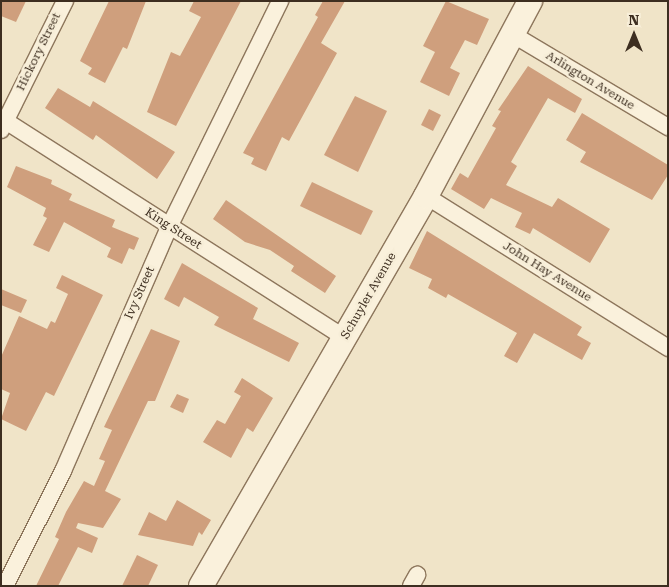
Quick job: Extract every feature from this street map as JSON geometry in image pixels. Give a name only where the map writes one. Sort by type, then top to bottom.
[{"type":"main road","name":"Schuyler Avenue","points":[[201,586],[426,196],[530,1]]},
{"type":"street","name":"Hickory Street","points":[[3,123],[65,1]]},
{"type":"street","name":"Ivy Street","points":[[5,586],[62,471],[169,227],[280,1]]},
{"type":"street","name":"Arlington Avenue","points":[[512,34],[668,127]]},
{"type":"street","name":"King Street","points":[[3,123],[345,338]]},
{"type":"street","name":"John Hay Avenue","points":[[426,196],[668,348]]},
{"type":"building","points":[[1,1],[26,1],[16,22],[1,16]]},
{"type":"building","points":[[109,1],[146,1],[127,49],[123,47],[105,83],[88,74],[92,68],[80,61]]},
{"type":"building","points":[[194,1],[241,1],[176,126],[147,112],[171,52],[180,56],[201,17],[189,11]]},
{"type":"building","points":[[323,1],[345,1],[321,43],[337,53],[289,141],[282,137],[266,171],[251,164],[254,158],[243,153],[318,17],[315,15]]},
{"type":"building","points":[[446,1],[489,19],[477,45],[465,40],[450,68],[460,73],[449,96],[420,82],[435,52],[423,46]]},
{"type":"building","points":[[528,66],[582,99],[575,113],[548,98],[511,162],[517,166],[506,185],[552,207],[558,198],[610,229],[590,263],[533,228],[530,234],[515,227],[522,213],[491,198],[484,209],[451,189],[460,173],[468,178],[496,128],[492,126],[501,111],[498,110]]},
{"type":"building","points":[[58,88],[90,107],[93,101],[175,152],[157,179],[96,135],[93,140],[45,108]]},
{"type":"building","points":[[355,96],[387,111],[358,172],[324,155]]},
{"type":"building","points":[[429,109],[441,115],[433,131],[421,125]]},
{"type":"building","points":[[582,113],[668,165],[668,175],[652,200],[580,162],[586,152],[566,140]]},
{"type":"building","points":[[16,166],[52,180],[51,184],[72,194],[69,200],[115,220],[112,227],[139,238],[134,250],[129,248],[122,264],[107,257],[111,248],[64,222],[49,252],[33,245],[47,218],[43,216],[46,208],[7,187]]},
{"type":"building","points":[[312,182],[373,211],[361,235],[300,206]]},
{"type":"building","points":[[226,200],[336,276],[325,293],[291,271],[294,266],[270,250],[245,242],[213,219]]},
{"type":"building","points":[[427,231],[582,327],[577,335],[591,343],[582,360],[534,333],[517,363],[504,356],[517,333],[448,294],[446,298],[428,288],[432,279],[409,268]]},
{"type":"building","points":[[182,263],[258,308],[253,319],[299,343],[289,362],[214,325],[219,317],[184,297],[179,307],[164,299]]},
{"type":"building","points":[[62,275],[103,295],[54,396],[46,392],[26,431],[1,419],[10,393],[1,389],[1,357],[19,316],[47,329],[51,321],[55,323],[68,294],[56,288]]},
{"type":"building","points":[[1,289],[27,300],[21,313],[1,305]]},
{"type":"building","points":[[151,329],[180,341],[155,401],[148,401],[105,491],[121,499],[103,528],[78,523],[76,528],[98,538],[92,553],[78,547],[58,586],[36,586],[59,539],[55,537],[66,512],[84,481],[94,486],[105,461],[99,459],[112,430],[104,427]]},
{"type":"building","points":[[242,378],[273,398],[253,432],[247,428],[231,458],[203,442],[217,420],[225,424],[241,396],[234,392]]},
{"type":"building","points":[[177,394],[189,399],[183,413],[170,407]]},
{"type":"building","points":[[177,500],[211,520],[202,535],[199,532],[193,546],[138,535],[149,512],[166,521]]},
{"type":"building","points":[[137,555],[158,565],[148,586],[122,586]]}]
